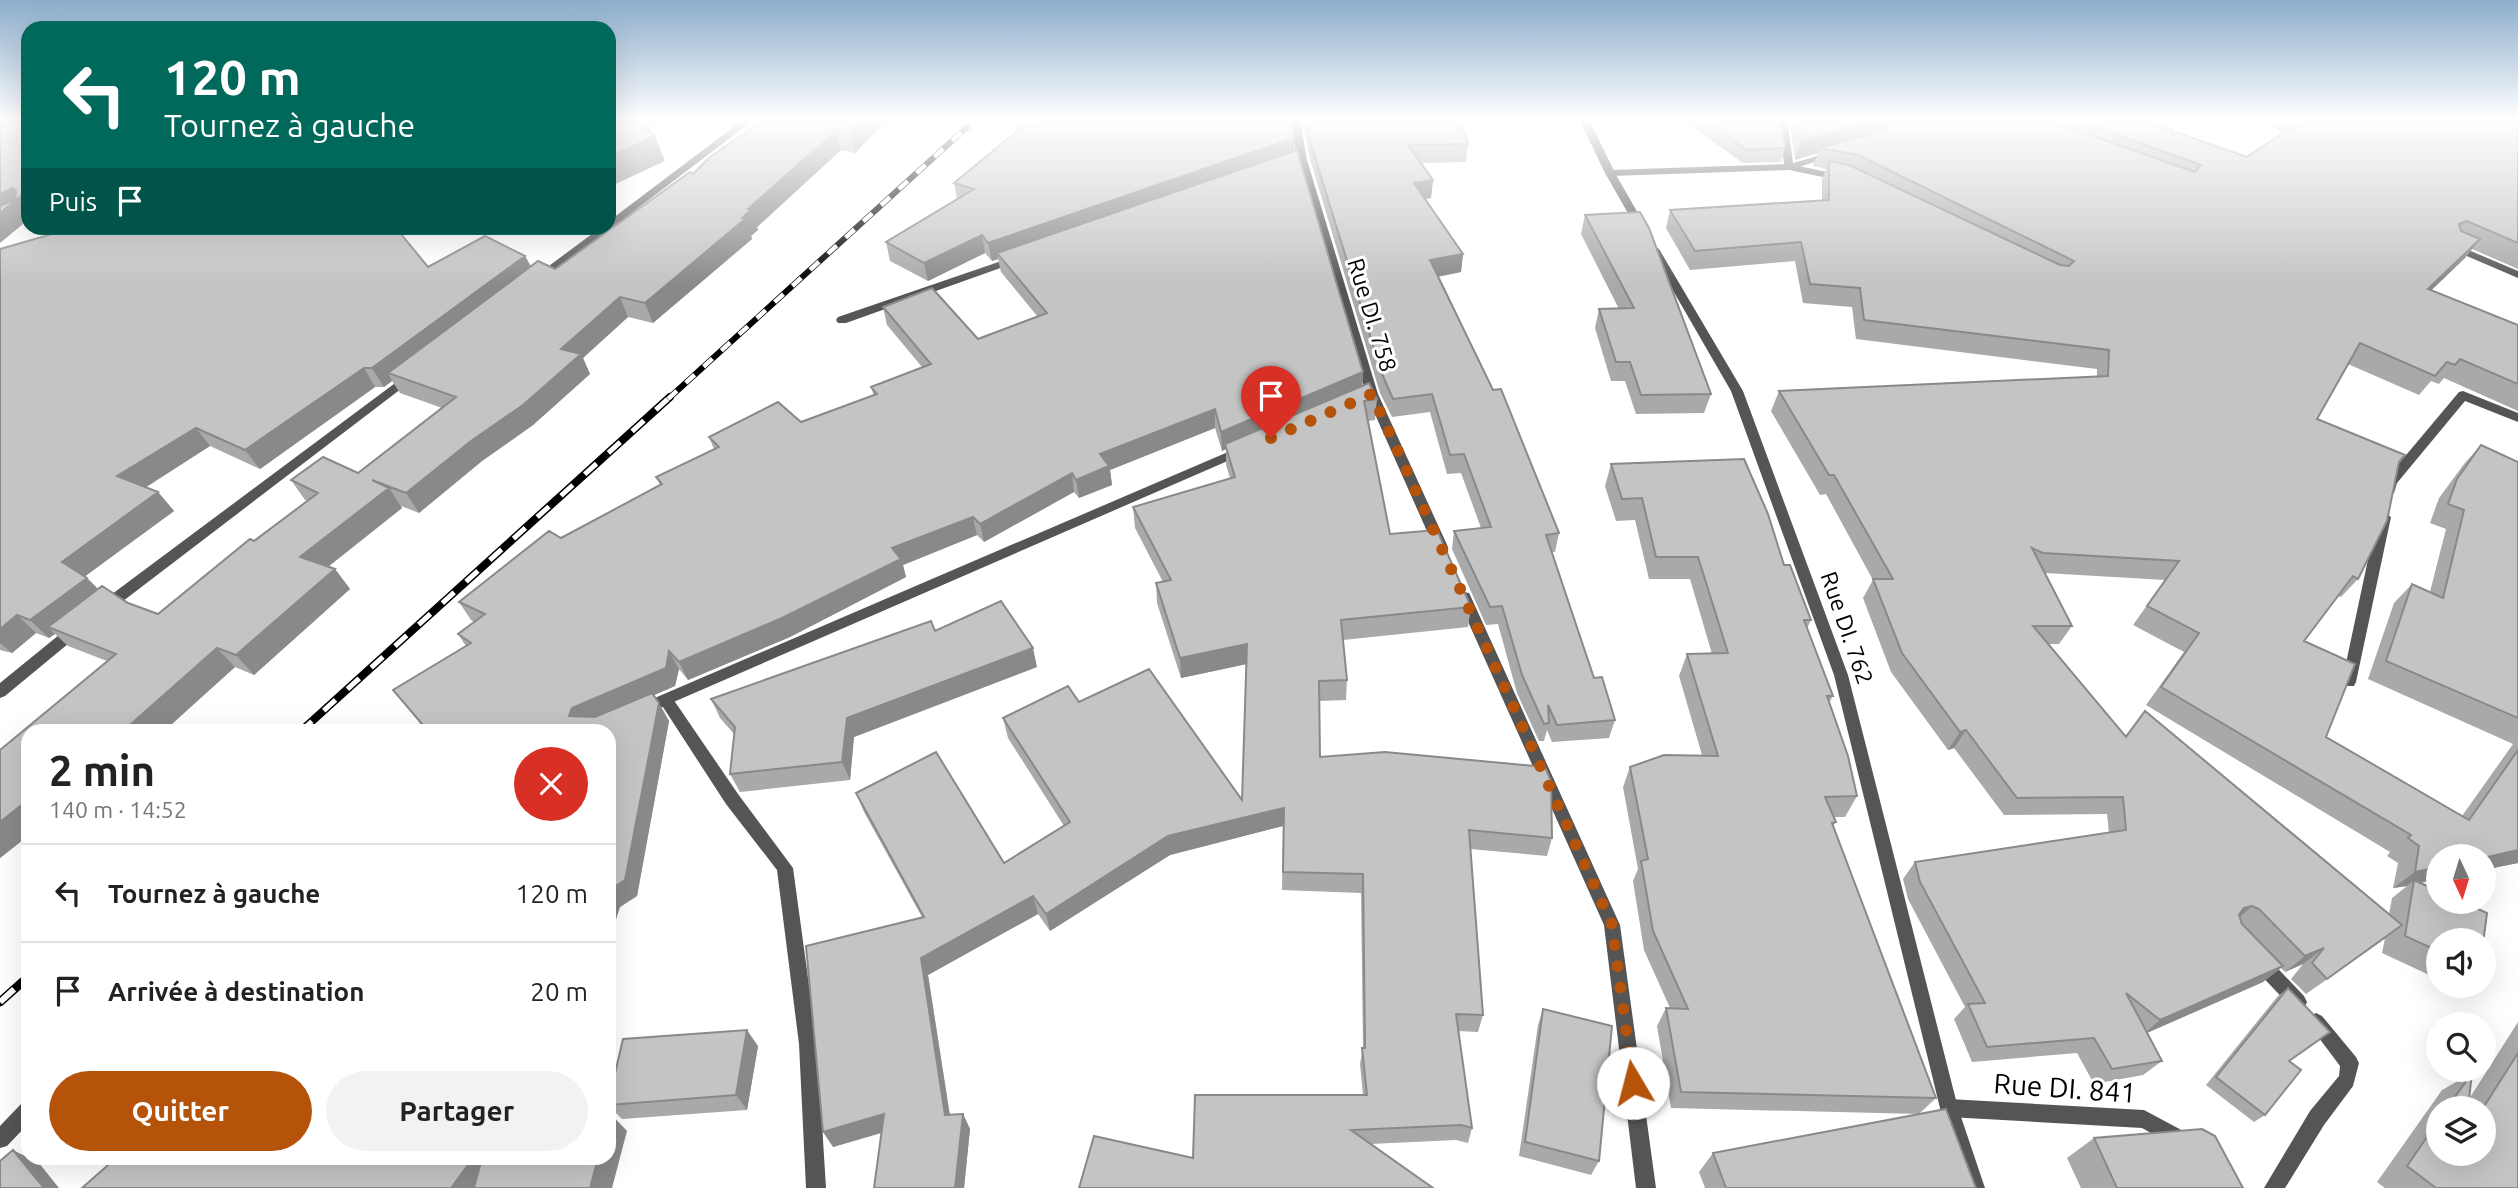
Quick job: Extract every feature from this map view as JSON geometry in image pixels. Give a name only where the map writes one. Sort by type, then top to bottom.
[{"type":"street","points":[[616,221],[677,174]]},
{"type":"street","name":"Rue DI. 758","points":[[1299,174],[1366,397],[1446,559]]},
{"type":"street","name":"Rue DI. 762","points":[[1610,174],[1737,391],[1841,675],[1949,1108],[1975,1188]]},
{"type":"street","points":[[1828,174],[1846,178],[1858,184]]},
{"type":"street","points":[[528,286],[597,235]]},
{"type":"street","points":[[2451,245],[2518,275]]},
{"type":"street","points":[[842,320],[1026,256]]},
{"type":"street","points":[[0,692],[89,619],[417,371]]},
{"type":"street","points":[[2349,682],[2391,482],[2463,395],[2518,418]]},
{"type":"street","points":[[627,716],[1256,444]]},
{"type":"street","points":[[1458,584],[1612,925],[1646,1188]]},
{"type":"street","points":[[666,700],[732,799],[785,868],[808,1044],[816,1188]]},
{"type":"street","points":[[2250,952],[2331,1037],[2350,1063],[2347,1080],[2317,1118],[2274,1188]]},
{"type":"street","name":"Rue DI. 841","points":[[1949,1108],[2144,1119],[2197,1150]]},
{"type":"street","points":[[0,1139],[21,1118]]},
{"type":"building","points":[[0,174],[21,174],[21,196],[0,213],[0,206],[15,200],[16,191],[13,188],[0,194]]},
{"type":"building","points":[[687,174],[787,174],[748,209],[751,210],[742,218],[745,219],[645,303],[620,297],[561,349],[581,354],[523,405],[471,441],[406,493],[372,480],[389,488],[300,557],[335,569],[236,655],[217,648],[131,724],[31,724],[116,654],[48,627],[102,586],[128,603],[158,614],[250,539],[254,541],[318,493],[291,480],[323,457],[358,473],[456,397],[388,373],[538,261],[555,269],[602,235],[616,235],[616,225]]},
{"type":"building","points":[[964,174],[1188,174],[988,243],[982,235],[924,263],[886,242],[974,189],[954,183]]},
{"type":"building","points":[[1226,174],[1304,174],[1363,372],[1221,432],[1215,409],[1100,454],[1109,466],[1076,480],[1072,473],[980,524],[973,517],[892,548],[901,559],[782,618],[679,662],[669,651],[666,668],[572,708],[569,716],[595,717],[652,693],[659,703],[625,880],[616,886],[616,724],[422,724],[393,690],[471,643],[458,634],[485,614],[459,602],[549,531],[561,538],[662,484],[656,477],[719,447],[709,437],[778,402],[801,422],[877,394],[871,387],[931,364],[883,307],[932,288],[978,339],[1047,313],[997,253]]},
{"type":"building","points":[[1320,174],[1429,174],[1433,180],[1414,183],[1463,254],[1430,260],[1493,390],[1501,389],[1559,533],[1546,535],[1594,678],[1602,677],[1615,720],[1557,725],[1548,705],[1549,723],[1544,724],[1522,675],[1502,606],[1490,607],[1454,531],[1491,527],[1464,454],[1450,455],[1432,394],[1393,399],[1382,374]]},
{"type":"building","points":[[1829,174],[1869,174],[2060,265],[2069,266],[2074,261],[1898,174],[2518,174],[2518,243],[2467,221],[2459,224],[2461,231],[2480,239],[2428,289],[2518,325],[2518,384],[2460,359],[2455,365],[2447,362],[2435,376],[2360,343],[2317,419],[2405,455],[2399,462],[2387,521],[2358,579],[2353,576],[2304,641],[2355,664],[2326,737],[2469,820],[2518,750],[2518,850],[2496,855],[2496,844],[2426,844],[2426,870],[2415,872],[2419,846],[2408,838],[2411,835],[2161,687],[2199,633],[2147,606],[2179,561],[2043,553],[2032,548],[2072,626],[2033,626],[2126,737],[2145,711],[2402,925],[2327,979],[2312,963],[2324,948],[2305,956],[2259,909],[2252,906],[2244,908],[2239,915],[2242,924],[2283,966],[2160,1020],[2126,993],[2162,1061],[2112,1069],[2094,1038],[1987,1047],[1968,1004],[1985,1003],[1920,882],[1915,862],[2126,830],[2123,797],[2017,798],[1966,730],[1960,732],[1902,653],[1873,579],[1893,579],[1834,475],[1829,475],[1779,391],[2108,376],[2109,350],[1864,320],[1860,288],[1810,284],[1801,242],[1695,251],[1670,210],[1829,200]]},
{"type":"building","points":[[1640,212],[1649,228],[1711,394],[1641,395],[1630,362],[1616,362],[1599,309],[1634,308],[1585,215]]},
{"type":"building","points":[[49,235],[402,235],[428,267],[485,236],[525,256],[372,368],[364,368],[245,450],[196,428],[117,476],[158,492],[62,562],[87,578],[30,620],[17,615],[0,629],[0,249]]},
{"type":"building","points":[[1369,383],[1377,399],[1364,401],[1390,534],[1437,530],[1471,607],[1341,620],[1347,680],[1319,681],[1320,757],[1385,752],[1545,767],[1551,781],[1552,838],[1469,830],[1483,1015],[1456,1014],[1472,1128],[1461,1125],[1351,1130],[1433,1188],[1079,1188],[1094,1136],[1193,1158],[1195,1095],[1367,1095],[1362,1048],[1365,1048],[1363,874],[1283,872],[1284,808],[1168,836],[1046,914],[1033,896],[921,958],[945,1115],[963,1114],[955,1188],[874,1188],[884,1114],[823,1132],[806,946],[924,917],[856,793],[936,752],[1004,863],[1070,822],[1003,718],[1068,686],[1079,702],[1149,669],[1242,800],[1247,644],[1180,658],[1156,583],[1171,580],[1133,507],[1235,477],[1225,444]]},
{"type":"building","points":[[2481,445],[2518,462],[2518,718],[2386,661],[2412,584],[2443,598],[2464,510],[2448,504],[2457,479]]},
{"type":"building","points":[[1744,459],[1768,514],[1784,565],[1790,565],[1811,620],[1804,620],[1833,696],[1827,696],[1848,756],[1857,796],[1825,797],[1836,822],[1832,823],[1936,1098],[1681,1092],[1666,1008],[1688,1009],[1653,931],[1641,861],[1648,859],[1630,767],[1664,755],[1718,756],[1687,654],[1728,653],[1698,557],[1656,557],[1642,498],[1622,499],[1611,464]]},
{"type":"building","points":[[1001,601],[1033,648],[847,718],[842,762],[730,774],[735,727],[711,699],[931,621],[935,631]]},
{"type":"building","points":[[21,733],[21,806],[0,822],[0,750]]},
{"type":"building","points":[[2414,880],[2426,886],[2426,914],[2487,914],[2485,928],[2426,928],[2426,946],[2405,936]]},
{"type":"building","points":[[2288,988],[2330,1032],[2289,1061],[2301,1070],[2265,1115],[2216,1077]]},
{"type":"building","points":[[1543,1009],[1612,1026],[1599,1161],[1525,1142]]},
{"type":"building","points":[[747,1030],[736,1095],[616,1104],[616,1069],[623,1039]]},
{"type":"building","points":[[2518,1053],[2518,1188],[2436,1188],[2407,1166],[2426,1138],[2426,1166],[2496,1166],[2496,1096],[2491,1096]]},
{"type":"building","points":[[2466,1082],[2471,1082],[2469,1096],[2456,1096]]},
{"type":"building","points":[[1946,1109],[1976,1188],[1726,1188],[1713,1153]]},
{"type":"building","points":[[2202,1129],[2215,1136],[2243,1188],[2117,1188],[2094,1138]]},
{"type":"building","points":[[13,1150],[21,1160],[21,1165],[25,1165],[44,1188],[0,1188],[0,1161]]},
{"type":"building","points":[[108,1165],[468,1165],[451,1188],[82,1188]]},
{"type":"building","points":[[480,1165],[596,1165],[590,1188],[474,1188]]},
{"type":"railway","points":[[668,399],[915,174]]},
{"type":"railway","points":[[309,724],[670,397]]},
{"type":"railway","points":[[0,1002],[21,983]]},
{"type":"route","points":[[1271,438],[1372,394],[1612,925],[1633,1083]]}]
